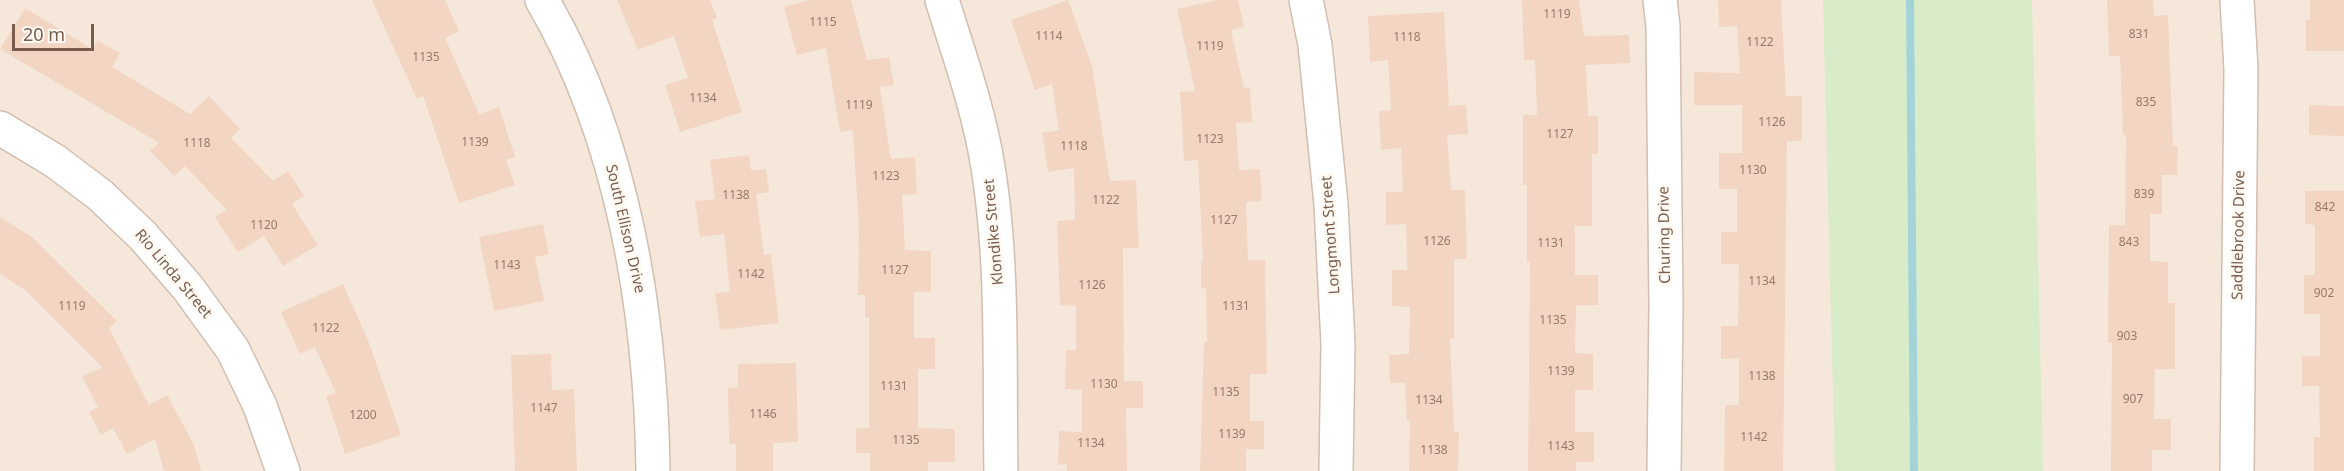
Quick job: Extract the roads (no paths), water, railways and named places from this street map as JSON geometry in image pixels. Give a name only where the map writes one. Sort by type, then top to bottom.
[{"type":"street","name":"South Ellison Drive","points":[[542,0],[554,20],[603,140],[628,230],[643,310],[653,439],[653,471]]},
{"type":"street","name":"Klondike Street","points":[[942,0],[971,90],[988,165],[998,249],[1000,471]]},
{"type":"street","name":"Longmont Street","points":[[1306,0],[1315,45],[1330,204],[1338,344],[1336,471]]},
{"type":"street","name":"Churing Drive","points":[[1660,0],[1663,26],[1666,306],[1664,471]]},
{"type":"street","name":"Saddlebrook Drive","points":[[2237,0],[2241,69],[2237,471]]},
{"type":"street","name":"Rio Linda Street","points":[[0,128],[55,161],[100,195],[143,236],[188,288],[233,350],[260,406],[283,471]]},
{"type":"waterway","points":[[1910,0],[1914,471]]}]
